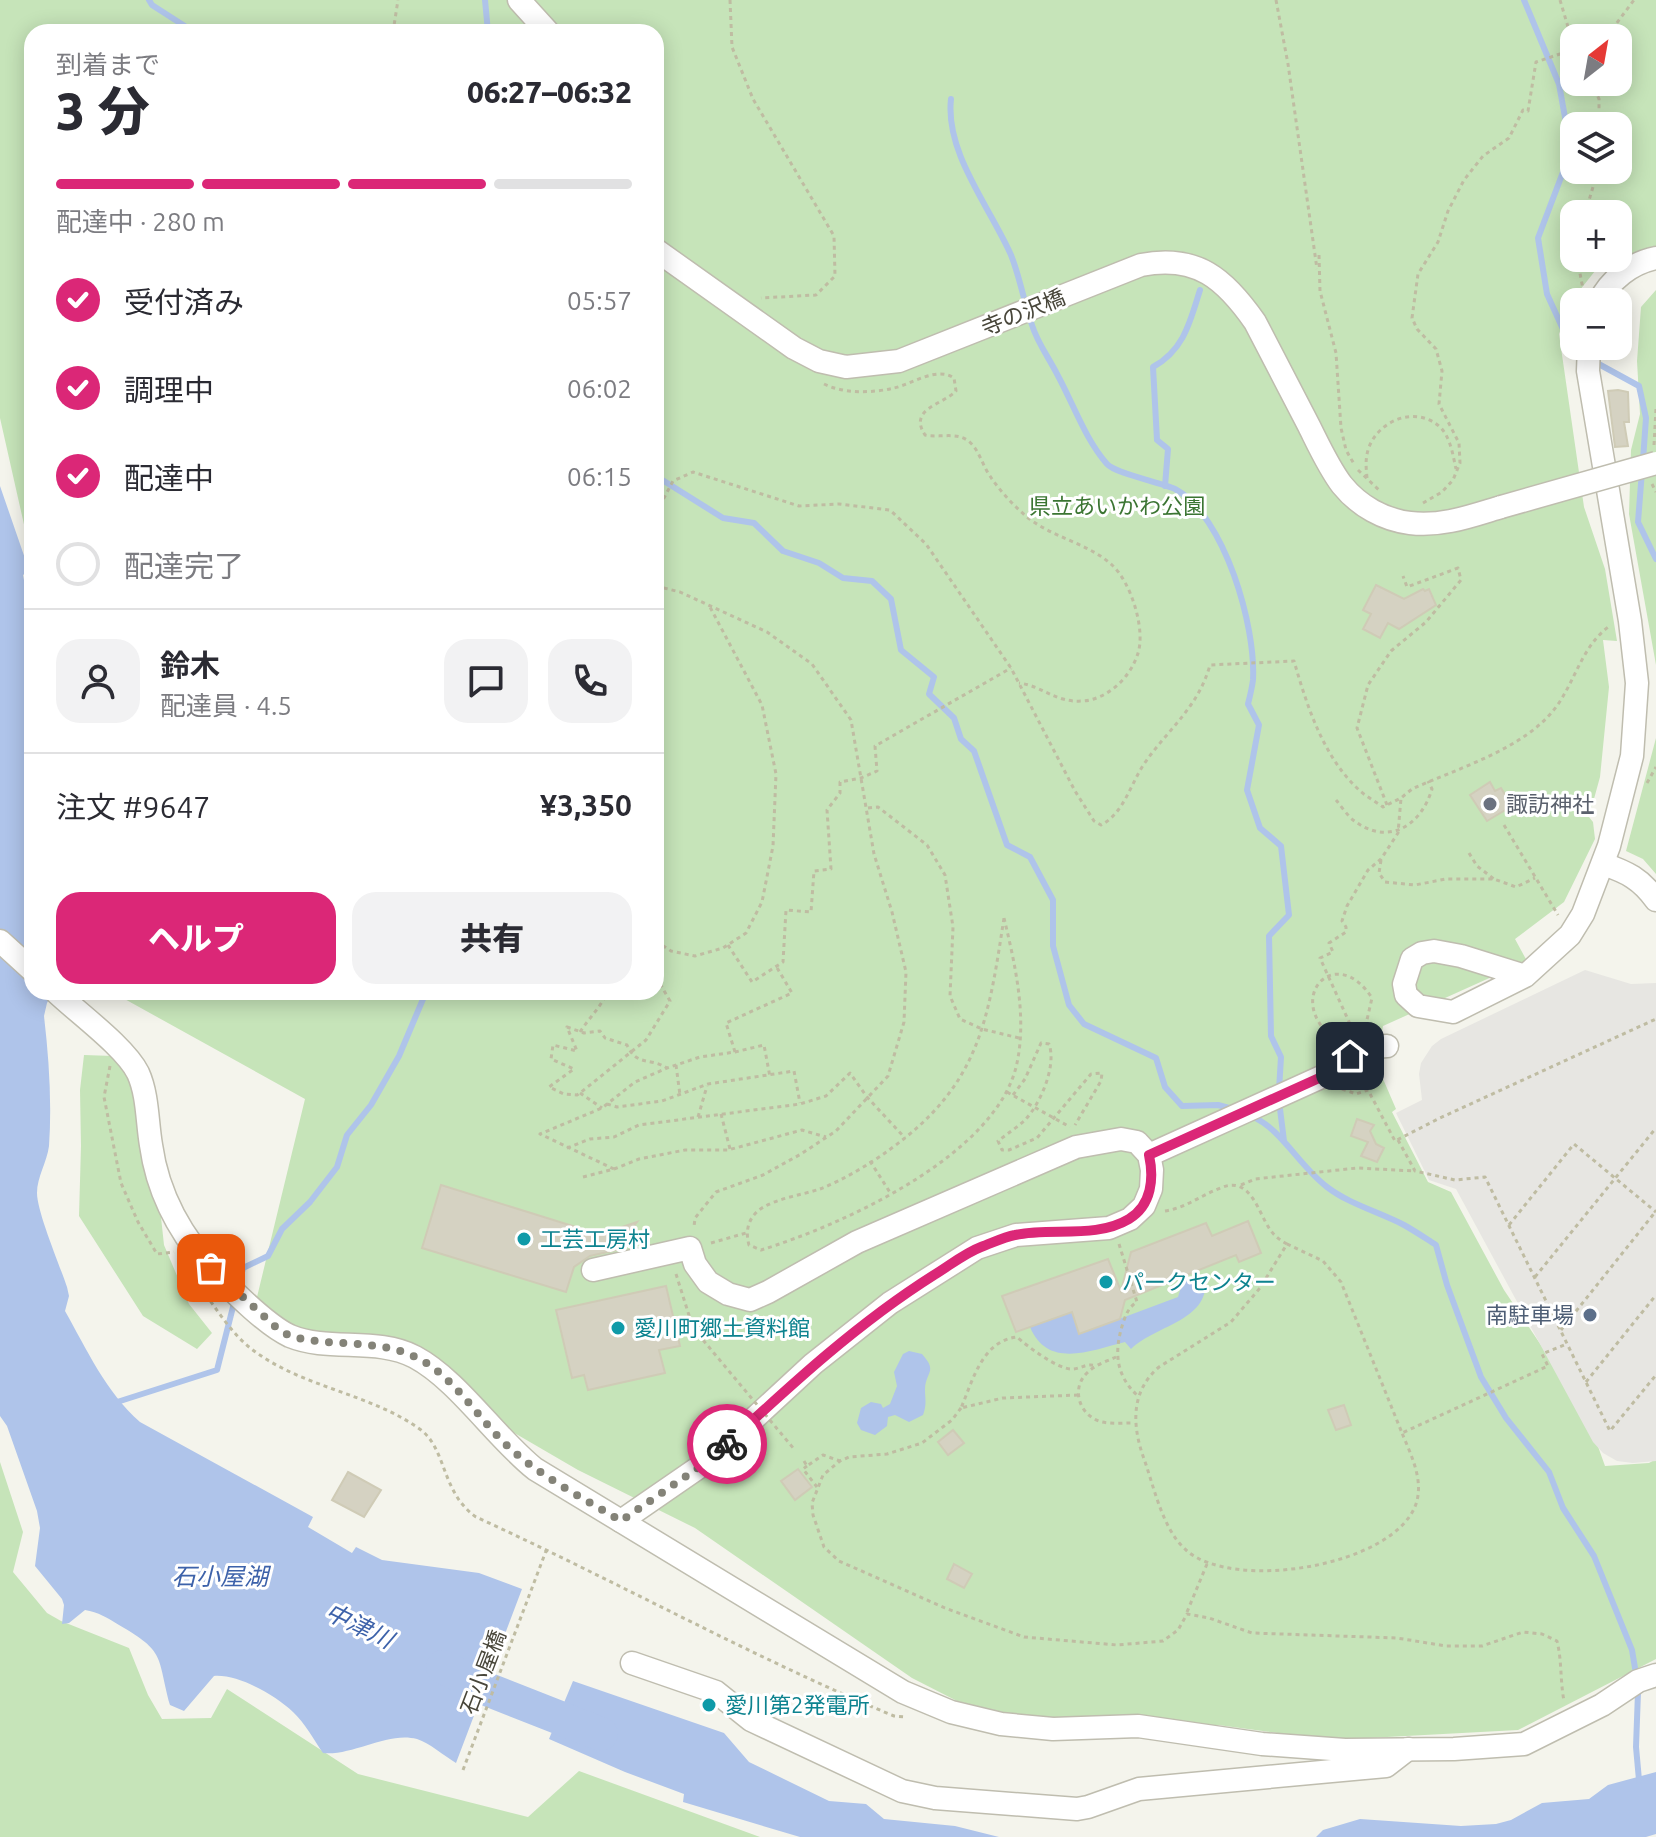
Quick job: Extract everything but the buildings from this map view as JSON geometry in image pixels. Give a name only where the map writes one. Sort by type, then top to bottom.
[{"type":"street","points":[[519,0],[541,24]]},
{"type":"street","points":[[664,256],[794,348],[819,361]]},
{"type":"street","points":[[1606,288],[1623,273],[1645,260],[1656,258]]},
{"type":"street","name":"寺の沢橋","points":[[819,361],[846,367],[899,361],[1141,265],[1168,261],[1194,266],[1221,280],[1255,322],[1343,486],[1362,504],[1383,517],[1411,523],[1452,522],[1656,463]]},
{"type":"street","points":[[1525,976],[1434,951],[1412,959],[1406,973],[1406,995],[1418,1006],[1453,1012],[1525,976],[1570,935],[1583,914],[1603,864],[1632,756],[1637,683],[1588,360]]},
{"type":"street","points":[[1603,864],[1627,872],[1641,881],[1656,900]]},
{"type":"street","points":[[0,941],[24,963]]},
{"type":"street","points":[[65,1000],[133,1065],[142,1085],[151,1149],[166,1201],[195,1249],[221,1279],[278,1329],[290,1336],[393,1349],[413,1355],[443,1377],[511,1449],[535,1469],[903,1692],[951,1712],[1001,1724],[1053,1729],[1138,1726],[1262,1744],[1345,1750],[1408,1749],[1524,1744],[1587,1712],[1638,1681],[1656,1675]]},
{"type":"street","points":[[593,1270],[680,1251],[695,1264],[708,1282],[728,1294],[750,1300],[857,1242],[1076,1147],[1121,1139],[1160,1150],[1321,1077],[1361,1048],[1387,1046]]},
{"type":"street","points":[[621,1521],[708,1461],[813,1364],[890,1303],[977,1248],[1016,1235],[1109,1228],[1130,1219],[1144,1206],[1160,1150]]},
{"type":"street","points":[[632,1663],[716,1692],[751,1720],[902,1791],[935,1798],[1077,1809],[1139,1789],[1386,1766],[1408,1749]]},
{"type":"path","points":[[394,24],[398,0]]},
{"type":"path","points":[[725,301],[816,295],[835,276],[834,236],[753,99],[732,47],[730,0]]},
{"type":"path","points":[[1276,0],[1320,291],[1336,353],[1341,428],[1346,450],[1357,469],[1382,492]]},
{"type":"path","points":[[1560,0],[1567,24]]},
{"type":"path","points":[[1616,24],[1634,0]]},
{"type":"path","points":[[1421,504],[1442,492],[1453,480],[1460,463],[1459,443],[1439,404],[1442,371],[1436,349],[1417,329],[1412,318],[1418,274],[1438,242],[1452,202],[1464,180],[1483,156],[1509,138],[1523,110],[1528,111],[1536,62],[1560,54]]},
{"type":"path","points":[[1319,255],[1320,291]]},
{"type":"path","points":[[819,361],[810,377],[831,388],[846,390],[892,389],[940,373],[954,378],[956,391],[924,411],[920,417],[925,435],[955,435],[967,439],[989,475],[1029,518],[1047,532],[1100,556],[1115,567],[1131,594],[1139,624],[1138,655],[1124,678],[1102,697],[1082,701],[1055,697],[1031,684],[1019,683]]},
{"type":"path","points":[[1367,478],[1366,458],[1380,430],[1395,419],[1412,416],[1428,419],[1442,429],[1451,446],[1457,471]]},
{"type":"path","points":[[664,498],[673,481],[693,472],[799,506],[839,504],[890,510],[926,544],[1011,668],[1075,791],[1094,821],[1101,825],[1114,819],[1144,764],[1181,721],[1204,686],[1210,665],[1294,661],[1304,696],[1330,755],[1358,789],[1383,807],[1428,781],[1518,741],[1557,706],[1596,635],[1612,625],[1630,621]]},
{"type":"path","points":[[1387,805],[1357,728],[1368,685],[1391,651],[1426,622],[1461,580],[1458,568],[1407,587],[1403,576]]},
{"type":"path","points":[[664,588],[680,592],[767,632],[812,664],[851,720],[874,854],[906,972],[904,1022],[888,1076],[836,1131],[763,1175],[716,1192],[695,1218],[680,1251],[693,1328],[794,1449]]},
{"type":"path","points":[[664,946],[695,956],[728,945],[746,933],[762,902],[773,846],[776,774],[762,705],[708,605]]},
{"type":"path","points":[[728,945],[752,982],[783,962],[786,910],[811,912],[814,871],[831,869],[827,810],[840,793],[840,782],[877,771],[875,746],[1011,668]]},
{"type":"path","points":[[1336,800],[1352,820],[1387,833],[1399,830],[1421,815],[1432,789],[1428,781]]},
{"type":"path","points":[[1350,1024],[1320,958],[1333,952],[1329,943],[1346,932],[1342,921],[1347,906],[1368,870],[1381,859],[1399,830],[1401,798]]},
{"type":"path","points":[[866,809],[878,807],[927,845],[945,875],[953,927],[950,996],[960,1019],[982,1029],[1019,1038]]},
{"type":"path","points":[[1504,825],[1570,935]]},
{"type":"path","points":[[1469,853],[1477,866],[1494,879],[1516,887],[1535,878]]},
{"type":"path","points":[[1381,859],[1379,873],[1385,882],[1415,885],[1446,879],[1494,879]]},
{"type":"path","points":[[1004,918],[1012,950],[1021,1016],[1017,1063],[1007,1092],[982,1126],[932,1169],[891,1194],[798,1239],[761,1250],[749,1245],[746,1233],[749,1222],[761,1208],[824,1187],[905,1138],[939,1109],[972,1059],[982,1029],[991,1001],[1004,918]]},
{"type":"path","points":[[735,1052],[726,1023],[792,993],[776,966]]},
{"type":"path","points":[[1332,1037],[1315,1019],[1313,994],[1318,985],[1339,973],[1362,983],[1372,998],[1366,1026]]},
{"type":"path","points":[[664,992],[670,1001],[646,1040],[630,1053],[580,1093],[564,1094],[549,1087],[574,1069],[551,1059],[553,1045],[577,1051],[567,1027],[580,1032],[600,1031],[605,1038],[627,1045],[630,1053],[640,1061],[658,1061],[667,1068]]},
{"type":"path","points":[[580,1032],[604,1000]]},
{"type":"path","points":[[1398,1140],[1656,1019]]},
{"type":"path","points":[[1007,1092],[1035,1107],[1054,1118],[1073,1128],[1101,1081],[1102,1073],[1091,1074],[1054,1118],[1037,1138],[1002,1150],[998,1141],[1026,1119],[1035,1107],[1050,1071],[1052,1051],[1049,1044],[1041,1043],[1025,1079],[1013,1095]]},
{"type":"path","points":[[614,1169],[540,1134],[602,1108],[635,1082],[700,1057],[764,1045],[770,1077]]},
{"type":"path","points":[[117,1048],[108,1071],[104,1097],[121,1183],[138,1222],[157,1254],[177,1251],[173,1243]]},
{"type":"path","points":[[676,1065],[680,1095]]},
{"type":"path","points":[[607,1104],[617,1107],[662,1101],[708,1084],[794,1071],[800,1104]]},
{"type":"path","points":[[567,1148],[590,1139],[614,1137],[639,1125],[800,1104],[826,1096],[850,1073],[867,1097],[905,1138]]},
{"type":"path","points":[[1321,1077],[1347,1093],[1368,1090],[1415,1171]]},
{"type":"path","points":[[698,1117],[708,1084]]},
{"type":"path","points":[[580,1093],[602,1108]]},
{"type":"path","points":[[721,1113],[730,1149]]},
{"type":"path","points":[[1535,1278],[1656,1128]]},
{"type":"path","points":[[583,1177],[639,1159],[685,1150],[730,1149],[802,1130],[826,1137]]},
{"type":"path","points":[[1509,1225],[1574,1144],[1656,1211],[1561,1330]]},
{"type":"path","points":[[870,1161],[891,1194]]},
{"type":"path","points":[[1144,1206],[1167,1211],[1226,1186],[1239,1186],[1255,1179],[1357,1168],[1415,1171],[1455,1180],[1485,1177],[1610,1431],[1656,1375]]},
{"type":"path","points":[[1239,1186],[1252,1197],[1276,1237],[1323,1261],[1341,1282],[1414,1463],[1418,1492],[1416,1504],[1395,1533],[1320,1566],[1229,1570],[1207,1564],[1188,1553],[1172,1531],[1139,1445],[1134,1423],[1138,1396],[1150,1375],[1159,1367],[1231,1322],[1260,1288],[1287,1244]]},
{"type":"path","points":[[1109,1228],[1117,1238],[1137,1295],[1137,1302],[1125,1317],[1116,1357],[1123,1377],[1138,1396]]},
{"type":"path","points":[[680,1251],[746,1233]]},
{"type":"path","points":[[201,1289],[250,1348],[278,1366],[380,1406],[421,1431],[434,1446],[450,1488],[468,1512],[811,1681],[894,1716],[909,1717]]},
{"type":"path","points":[[1586,1382],[1656,1295]]},
{"type":"path","points":[[1097,1366],[1087,1363],[1073,1369],[1065,1368],[1030,1349],[1017,1337],[999,1343],[979,1366],[961,1408],[952,1420],[922,1443],[887,1454],[849,1457],[823,1475],[812,1503],[816,1529],[824,1547],[839,1561],[945,1608],[1024,1637],[1117,1645],[1163,1641],[1178,1630],[1207,1564]]},
{"type":"path","points":[[1402,1433],[1548,1366],[1542,1354],[1567,1344]]},
{"type":"path","points":[[1116,1357],[1097,1366],[1083,1378],[1078,1395],[1082,1409],[1091,1417],[1102,1422],[1134,1423]]},
{"type":"path","points":[[961,1408],[1003,1398],[1078,1395]]},
{"type":"path","points":[[817,1487],[803,1469],[806,1464],[823,1455],[840,1461]]},
{"type":"path","name":"石小屋橋","points":[[463,1770],[546,1551]]},
{"type":"path","points":[[1187,1614],[1252,1633],[1397,1638],[1446,1646],[1482,1646],[1523,1632],[1542,1634],[1557,1641],[1562,1659],[1560,1682],[1564,1702],[1587,1712]]},
{"type":"green space","name":"県立あいかわ公園","points":[[0,0],[1656,0],[1656,249],[1632,256],[1632,200],[1560,200],[1560,272],[1594,272],[1582,288],[1560,288],[1560,360],[1563,360],[1584,507],[1605,569],[1617,641],[1603,640],[1609,687],[1600,777],[1589,817],[1593,822],[1595,839],[1564,902],[1515,939],[1527,961],[1383,1026],[1377,1065],[1396,1109],[1392,1112],[1428,1182],[1451,1192],[1504,1290],[1565,1381],[1591,1427],[1605,1466],[1649,1463],[1656,1459],[1656,1659],[1518,1730],[1331,1740],[1218,1725],[1199,1729],[1048,1723],[957,1701],[912,1678],[695,1528],[578,1470],[504,1427],[452,1371],[292,1328],[257,1297],[305,1099],[126,1000],[664,1000],[664,24],[24,24],[24,524],[0,418]]},
{"type":"green space","points":[[1656,290],[1656,665],[1629,514],[1631,450],[1640,414],[1637,361],[1641,307]]},
{"type":"green space","points":[[1656,738],[1656,874],[1643,859],[1626,851]]},
{"type":"green space","points":[[84,1055],[113,1056],[123,1065],[134,1094],[143,1162],[160,1208],[164,1245],[189,1304],[212,1333],[197,1349],[143,1316],[79,1216],[80,1090]]},
{"type":"green space","points":[[0,1462],[23,1532],[13,1572],[47,1613],[129,1648],[148,1695],[162,1719],[211,1718],[227,1689],[358,1774],[528,1817],[579,1771],[760,1837],[0,1837]]},
{"type":"shaded area","name":"南駐車場","points":[[1585,970],[1631,984],[1656,983],[1656,1461],[1617,1461],[1603,1453],[1593,1442],[1456,1189],[1429,1180],[1396,1113],[1422,1100],[1421,1063],[1432,1046],[1441,1039]]},
{"type":"water","name":"石小屋湖","points":[[0,486],[24,556],[24,1000],[49,1000],[44,1016],[50,1081],[49,1146],[37,1193],[45,1226],[67,1287],[69,1296],[65,1311],[107,1384],[140,1422],[313,1517],[308,1527],[352,1553],[356,1547],[382,1560],[479,1573],[522,1589],[456,1763],[422,1741],[406,1737],[323,1753],[301,1721],[285,1705],[256,1687],[224,1676],[214,1676],[184,1711],[170,1705],[157,1657],[134,1634],[99,1614],[85,1610],[69,1623],[62,1624],[62,1599],[35,1566],[40,1528],[37,1511],[7,1426],[0,1416]]},
{"type":"water","points":[[1204,1274],[1205,1289],[1201,1302],[1193,1311],[1131,1349],[1125,1342],[1085,1352],[1059,1353],[1048,1349],[1030,1327],[1072,1312],[1079,1334],[1178,1297],[1183,1281]]},
{"type":"water","points":[[909,1351],[922,1354],[930,1368],[923,1415],[909,1422],[895,1415],[888,1417],[887,1426],[875,1435],[861,1430],[857,1423],[861,1408],[871,1402],[881,1404],[883,1408],[890,1404],[897,1386],[894,1372],[903,1354]]},
{"type":"water","points":[[573,1681],[724,1733],[749,1762],[829,1801],[866,1804],[884,1819],[955,1826],[999,1837],[800,1837],[683,1802],[684,1794],[549,1739]]},
{"type":"water","points":[[1656,1772],[1656,1834],[1646,1837],[1316,1837],[1323,1830],[1360,1819],[1461,1826],[1496,1824],[1511,1820],[1542,1803],[1589,1799],[1608,1785]]},
{"type":"waterway","points":[[149,0],[182,24]]},
{"type":"waterway","points":[[485,0],[487,24]]},
{"type":"waterway","points":[[1524,0],[1559,84],[1571,151],[1538,238],[1547,294],[1560,323]]},
{"type":"waterway","points":[[951,99],[951,119],[962,159],[1011,255],[1037,338],[1092,443],[1112,468],[1175,489],[1193,503],[1209,523],[1234,575],[1243,603],[1253,658],[1248,704],[1259,725],[1247,790],[1260,828],[1281,846],[1289,915],[1269,936],[1271,1036],[1281,1057],[1279,1090]]},
{"type":"waterway","points":[[1165,486],[1168,449],[1157,440],[1153,367],[1179,344],[1200,290]]},
{"type":"waterway","points":[[1595,362],[1639,386],[1646,418],[1643,460]]},
{"type":"waterway","points":[[1642,471],[1638,522],[1656,559]]},
{"type":"waterway","points":[[664,481],[723,518],[754,523],[783,551],[819,563],[843,578],[872,581],[891,599],[901,650],[934,677],[929,694],[954,718],[961,739],[974,751],[1007,845],[1030,857],[1053,900],[1053,946],[1069,1005],[1084,1024],[1156,1058],[1165,1087],[1182,1106],[1218,1105],[1233,1109]]},
{"type":"waterway","points":[[238,1288],[243,1268],[268,1256],[282,1229],[310,1202],[337,1167],[347,1135],[371,1105],[399,1056],[423,1000]]},
{"type":"waterway","points":[[1279,1101],[1284,1141]]},
{"type":"waterway","points":[[1251,1116],[1272,1129],[1327,1187],[1404,1225],[1436,1245],[1447,1285],[1481,1377],[1506,1418],[1549,1472],[1563,1508],[1594,1556],[1632,1650],[1636,1674]]},
{"type":"waterway","points":[[114,1403],[217,1370],[235,1299]]},
{"type":"waterway","name":"中津川","points":[[443,1667],[484,1688],[601,1734]]},
{"type":"waterway","points":[[1638,1692],[1636,1747],[1639,1780]]},
{"type":"way so far","points":[[211,1268],[278,1329],[290,1336],[393,1349],[428,1364],[511,1449],[535,1469],[621,1521],[708,1461],[727,1444]]},
{"type":"place","name":"諏訪神社","points":[[1490,804]]},
{"type":"place","name":"工芸工房村","points":[[524,1239]]},
{"type":"place","name":"パークセンター","points":[[1106,1282]]},
{"type":"place","name":"南駐車場","points":[[1590,1315]]},
{"type":"place","name":"愛川町郷土資料館","points":[[618,1328]]},
{"type":"place","name":"愛川第2発電所","points":[[709,1705]]},
{"type":"route","points":[[727,1444],[813,1364],[890,1303],[977,1248],[1016,1235],[1109,1228],[1130,1219],[1144,1206],[1151,1189],[1149,1155],[1328,1074],[1350,1056]]}]
